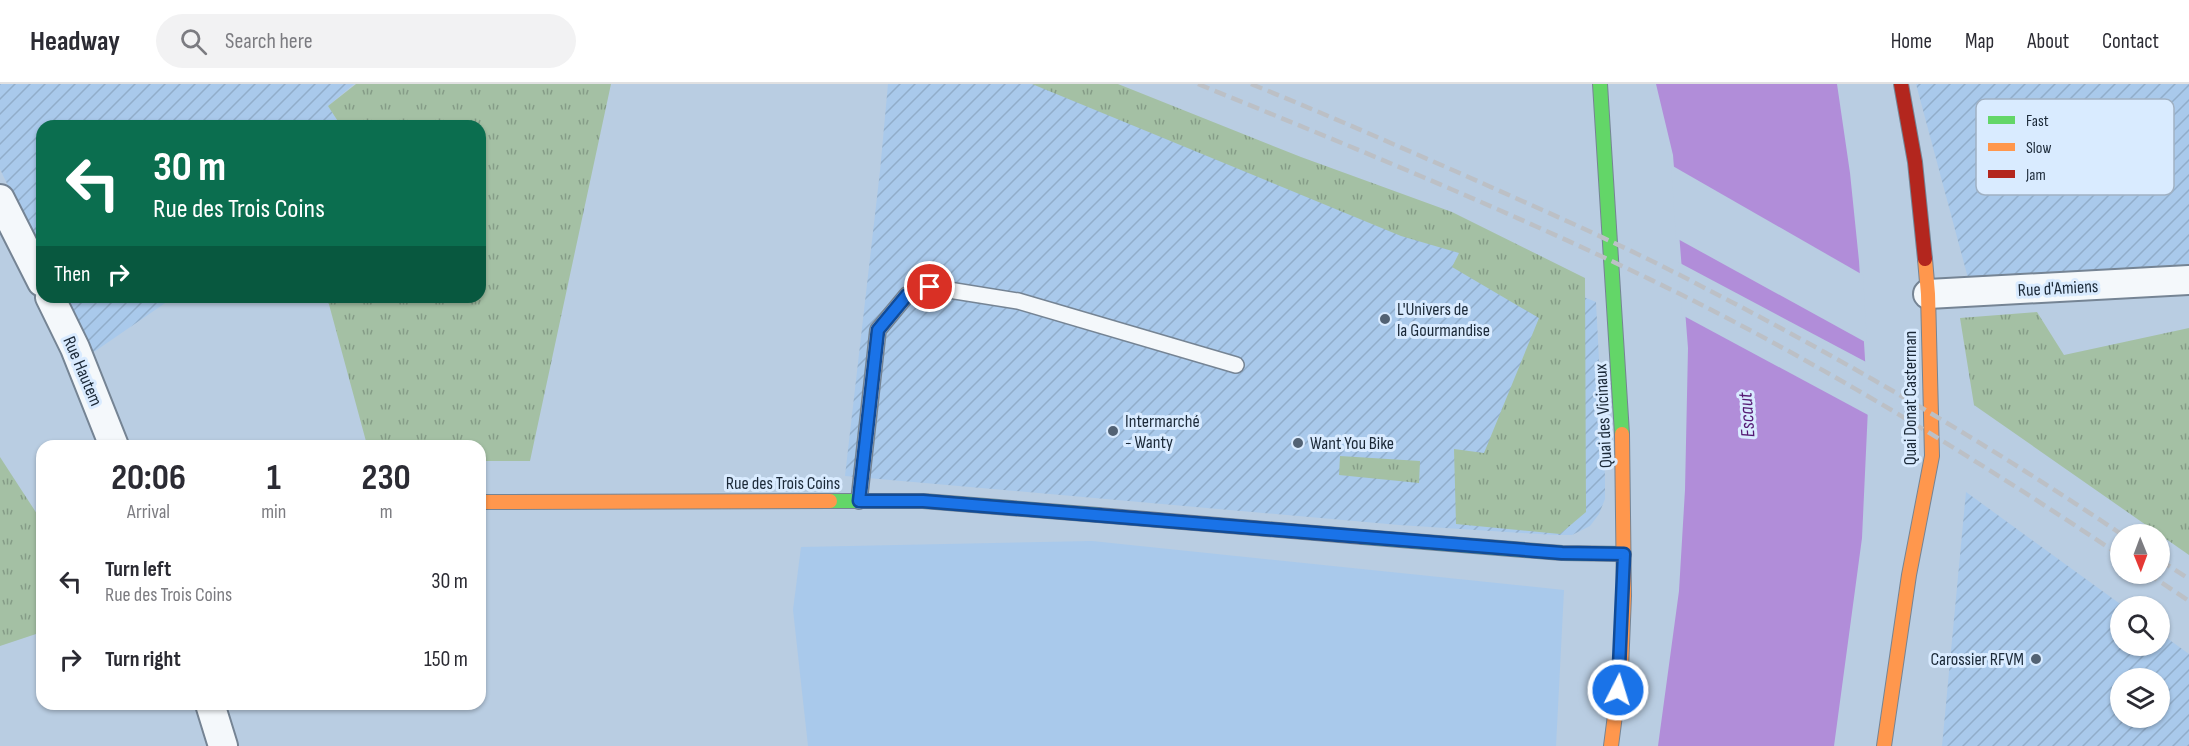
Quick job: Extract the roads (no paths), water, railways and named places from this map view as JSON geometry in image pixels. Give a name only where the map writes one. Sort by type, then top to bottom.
[{"type":"street","name":"Quai des Vicinaux","points":[[1600,84],[1623,434],[1624,554],[1620,672],[1611,746]]},
{"type":"street","name":"Quai Donat Casterman","points":[[1884,746],[1909,575],[1932,456],[1928,294],[1915,162],[1901,84]]},
{"type":"street","points":[[0,199],[36,270]]},
{"type":"street","name":"Rue d'Amiens","points":[[1928,294],[2189,280]]},
{"type":"street","name":"Rue Hautem","points":[[53,303],[75,348],[112,440]]},
{"type":"street","name":"Rue des Trois Coins","points":[[486,502],[923,501],[1562,553],[1624,554]]},
{"type":"street","points":[[212,710],[224,746]]},
{"type":"lane","points":[[859,501],[878,330],[907,295],[930,287],[1018,301],[1236,365]]},
{"type":"water","name":"Escaut","points":[[1656,84],[1837,84],[1850,173],[1859,261],[1868,408],[1862,538],[1834,746],[1658,746],[1679,591],[1685,490],[1688,348],[1673,155]]},
{"type":"railway","points":[[1198,84],[1505,213],[1686,297],[1798,356],[1908,420],[2110,549]]},
{"type":"railway","points":[[1251,84],[1552,214],[1697,284],[1806,342],[1966,434],[2110,527]]},
{"type":"railway","points":[[2170,567],[2189,579]]},
{"type":"railway","points":[[2164,584],[2189,601]]},
{"type":"place","name":"L'Univers de la Gourmandise","points":[[1385,319]]},
{"type":"place","name":"Intermarché - Wanty","points":[[1113,431]]},
{"type":"place","name":"Want You Bike","points":[[1298,443]]},
{"type":"place","name":"Carossier RFVM","points":[[2036,659]]}]
